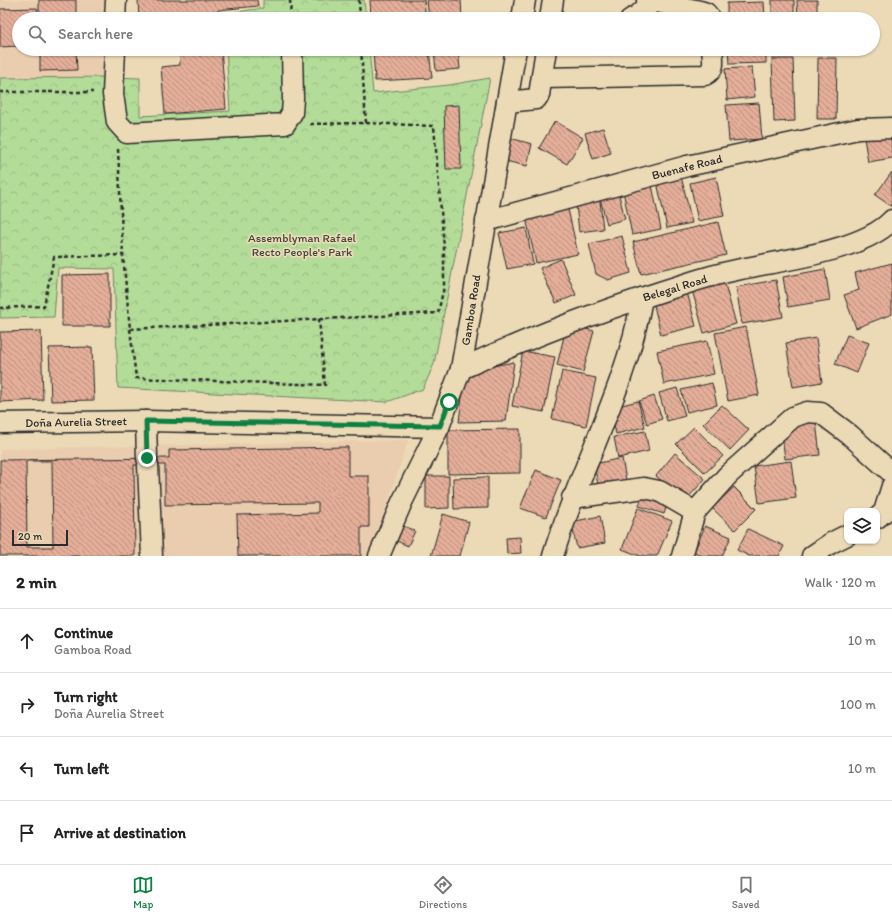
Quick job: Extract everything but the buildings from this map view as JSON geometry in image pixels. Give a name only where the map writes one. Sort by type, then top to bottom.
[{"type":"street","points":[[115,12],[116,0]]},
{"type":"street","points":[[523,12],[525,0]]},
{"type":"street","points":[[551,12],[553,0]]},
{"type":"street","points":[[640,12],[650,1],[702,12]]},
{"type":"street","points":[[115,56],[113,94],[117,122],[127,133],[285,124],[292,113],[292,56]]},
{"type":"street","name":"Gamboa Road","points":[[379,556],[402,502],[440,426],[461,369],[515,56]]},
{"type":"street","points":[[507,102],[536,99],[539,95],[545,56]]},
{"type":"street","points":[[542,78],[705,75],[712,71],[714,67],[713,56]]},
{"type":"street","name":"Buenafe Road","points":[[486,221],[687,166],[858,129],[892,128]]},
{"type":"street","name":"Belegal Road","points":[[461,369],[516,343],[565,324],[686,283],[739,269],[806,256],[848,244],[870,236],[885,227],[892,220]]},
{"type":"street","points":[[553,556],[572,498],[629,356],[637,329],[642,298]]},
{"type":"street","points":[[682,556],[695,512],[728,475],[793,417],[807,412],[821,413],[850,435],[892,473]]},
{"type":"street","points":[[146,421],[152,556]]},
{"type":"street","name":"Doña Aurelia Street","points":[[0,423],[146,421],[440,426]]},
{"type":"street","points":[[880,515],[884,512],[892,486]]},
{"type":"street","points":[[572,498],[644,488],[659,491],[695,512]]},
{"type":"street","points":[[812,556],[831,543],[844,536]]},
{"type":"path","points":[[290,0],[291,12]]},
{"type":"path","points":[[359,0],[360,12]]},
{"type":"path","points":[[361,56],[366,123]]},
{"type":"path","points":[[0,92],[96,92]]},
{"type":"path","points":[[117,122],[123,255],[136,378],[325,385],[318,319]]},
{"type":"path","points":[[130,329],[438,313],[444,287],[444,247],[434,126],[366,123],[285,124]]},
{"type":"path","points":[[0,308],[44,306],[54,257],[123,255]]},
{"type":"shaded area","points":[[0,0],[105,0],[106,12],[12,12],[12,56],[110,56],[111,77],[0,78]]},
{"type":"shaded area","points":[[408,440],[371,556],[0,556],[0,449]]},
{"type":"green space","points":[[263,0],[364,0],[365,12],[237,12],[263,8]]},
{"type":"green space","name":"Assemblyman Rafael Recto People's Park","points":[[226,56],[370,56],[373,93],[449,85],[490,78],[434,364],[423,389],[387,402],[118,388],[114,269],[58,268],[54,317],[0,318],[0,78],[140,78],[140,116],[230,111]]},
{"type":"route","points":[[147,458],[146,421],[440,426],[449,402]]}]
